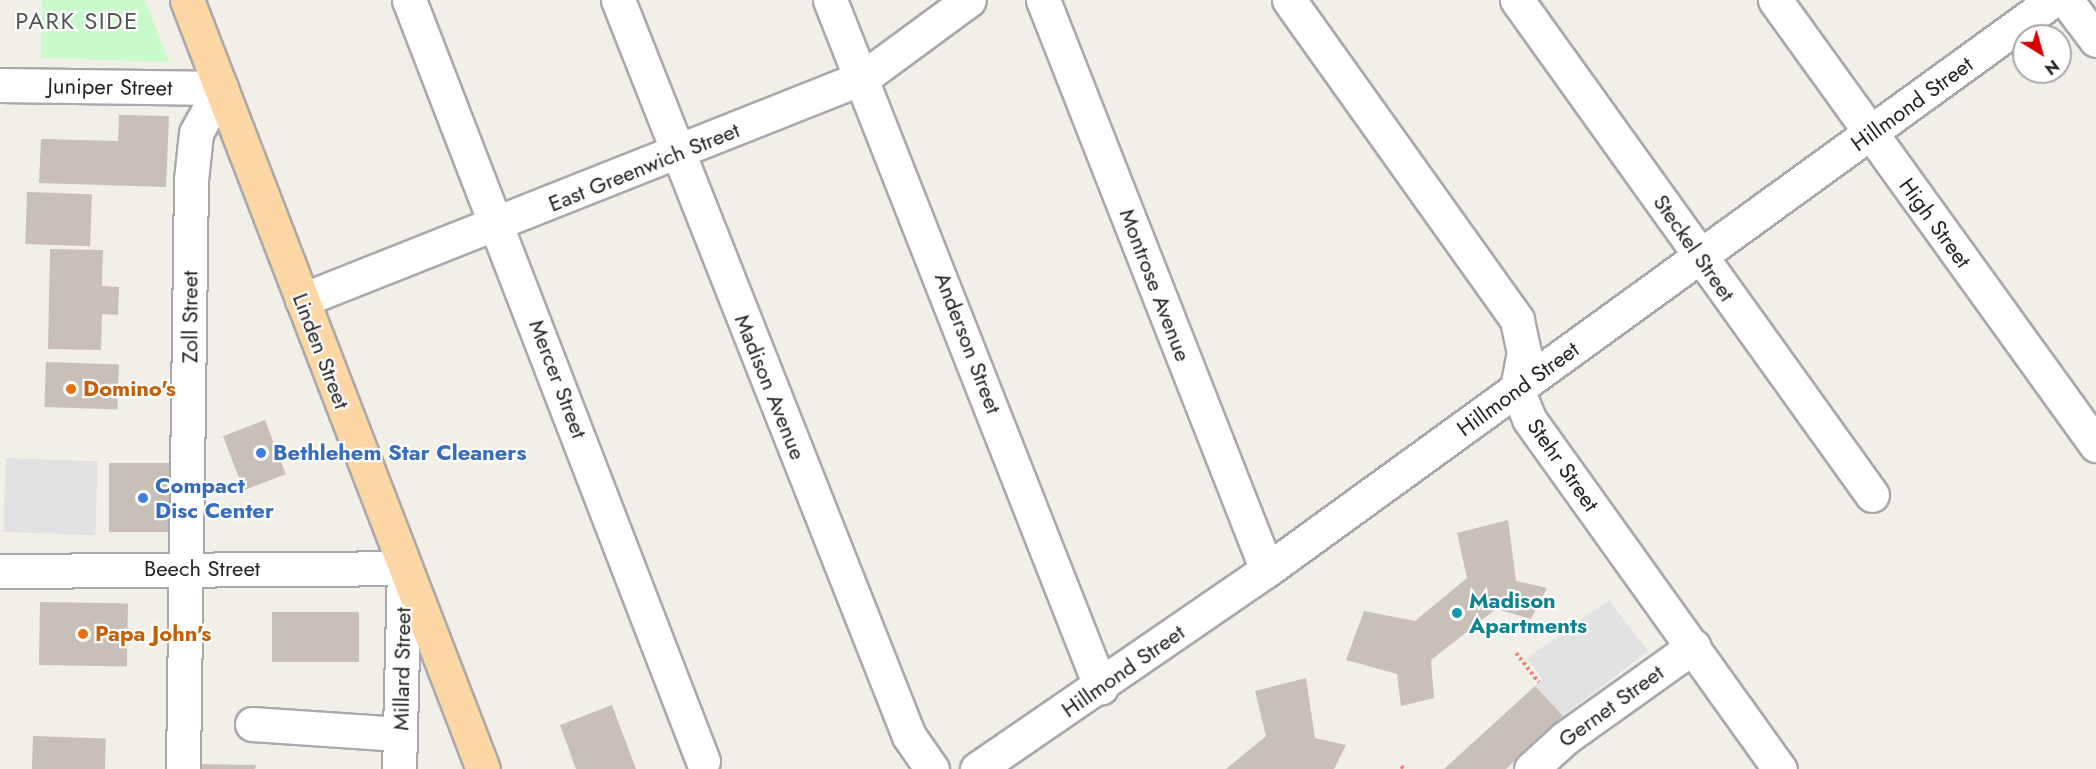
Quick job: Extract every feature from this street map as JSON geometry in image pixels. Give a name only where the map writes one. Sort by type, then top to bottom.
[{"type":"main road","name":"Linden Street","points":[[187,0],[483,769]]},
{"type":"street","name":"Mercer Street","points":[[409,0],[499,224],[703,761]]},
{"type":"street","name":"Madison Avenue","points":[[618,0],[677,155],[909,736],[932,769]]},
{"type":"street","name":"Anderson Street","points":[[830,0],[864,77],[1101,688]]},
{"type":"street","name":"East Greenwich Street","points":[[302,300],[677,155],[864,77],[969,0]]},
{"type":"street","name":"Montrose Avenue","points":[[1043,0],[1267,570]]},
{"type":"street","points":[[1289,0],[1517,320],[1524,352],[1517,389]]},
{"type":"street","name":"Steckel Street","points":[[1517,0],[1872,495]]},
{"type":"street","name":"High Street","points":[[1775,0],[2096,445]]},
{"type":"street","name":"Hillmond Street","points":[[977,769],[1101,688],[1267,570],[2053,0]]},
{"type":"street","points":[[2066,0],[2096,40]]},
{"type":"street","name":"Juniper Street","points":[[0,85],[221,88]]},
{"type":"street","name":"Zoll Street","points":[[183,769],[188,569],[191,180],[196,133],[221,88]]},
{"type":"street","name":"Stehr Street","points":[[1517,389],[1535,428],[1694,645],[1780,769]]},
{"type":"street","name":"Beech Street","points":[[0,571],[404,568]]},
{"type":"street","name":"Millard Street","points":[[399,769],[404,568]]},
{"type":"street","name":"Gernet Street","points":[[1531,769],[1565,738],[1694,645]]},
{"type":"street","points":[[252,724],[400,734]]},
{"type":"path","points":[[1516,653],[1539,682]]},
{"type":"green space","points":[[42,0],[145,0],[169,62],[41,58]]},
{"type":"shaded area","points":[[6,458],[98,461],[95,535],[3,532]]},
{"type":"shaded area","points":[[1609,600],[1648,651],[1563,716],[1535,686],[1542,678],[1527,658]]},
{"type":"building","points":[[119,115],[169,116],[166,187],[39,183],[41,139],[118,141]]},
{"type":"building","points":[[27,192],[92,194],[90,246],[25,244]]},
{"type":"building","points":[[50,249],[103,250],[102,286],[119,287],[118,315],[102,314],[101,350],[48,349]]},
{"type":"building","points":[[46,362],[119,365],[117,410],[44,407]]},
{"type":"building","points":[[265,420],[286,474],[244,490],[223,436]]},
{"type":"building","name":"Compact Disc Center","points":[[109,463],[178,463],[178,532],[109,532]]},
{"type":"building","name":"Madison Apartments","points":[[1508,520],[1516,581],[1547,588],[1531,619],[1496,609],[1431,660],[1434,698],[1401,706],[1397,674],[1346,660],[1364,611],[1415,621],[1467,578],[1457,533]]},
{"type":"building","name":"Papa John's","points":[[40,602],[128,604],[127,667],[39,665]]},
{"type":"building","points":[[272,612],[359,612],[359,662],[272,662]]},
{"type":"building","points":[[1306,678],[1315,738],[1346,745],[1334,769],[1226,769],[1266,736],[1255,691]]},
{"type":"building","points":[[1535,686],[1563,716],[1506,769],[1444,769]]},
{"type":"building","points":[[612,705],[636,769],[576,769],[560,725]]},
{"type":"building","points":[[33,736],[106,739],[105,769],[32,769]]},
{"type":"building","points":[[198,764],[256,765],[255,769],[198,769]]},
{"type":"place","name":"Domino's","points":[[71,389]]},
{"type":"place","name":"Bethlehem Star Cleaners","points":[[261,453]]},
{"type":"place","name":"Compact Disc Center","points":[[143,498]]},
{"type":"place","name":"Madison Apartments","points":[[1457,613]]},
{"type":"place","name":"Papa John's","points":[[83,634]]},
{"type":"district","name":"PARK SIDE","points":[[77,21]]}]
